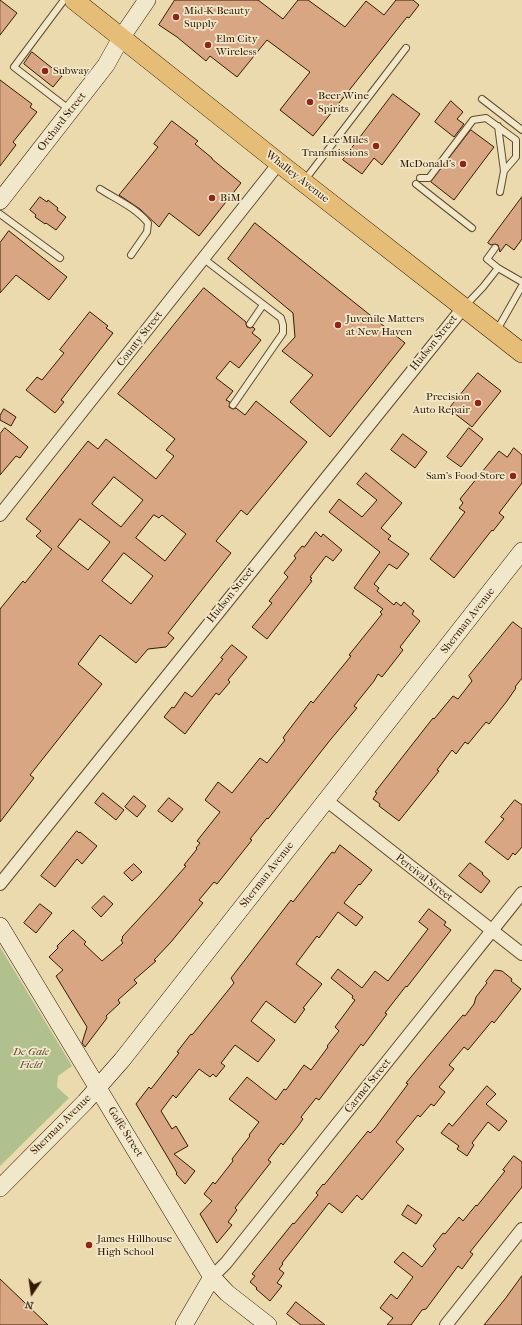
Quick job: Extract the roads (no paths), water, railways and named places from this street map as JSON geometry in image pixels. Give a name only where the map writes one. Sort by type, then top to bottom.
[{"type":"main road","name":"Whalley Avenue","points":[[74,0],[303,182],[522,353]]},
{"type":"main road","name":"Orchard Street","points":[[0,201],[106,65],[121,38],[147,0]]},
{"type":"main road","name":"Sherman Avenue","points":[[0,1188],[97,1088],[122,1060],[522,551]]},
{"type":"main road","name":"Goffe Street","points":[[0,926],[212,1277],[227,1293],[268,1325]]},
{"type":"main road","points":[[184,1325],[212,1277]]},
{"type":"street","name":"County Street","points":[[0,515],[279,163]]},
{"type":"street","name":"Hudson Street","points":[[0,884],[463,308]]},
{"type":"street","name":"Percival Street","points":[[326,800],[492,932],[522,954]]},
{"type":"street","name":"Carmel Street","points":[[212,1277],[226,1263],[522,893]]},
{"type":"street","points":[[446,1325],[522,1229]]},
{"type":"lane","points":[[64,0],[14,67],[71,110]]},
{"type":"lane","points":[[303,182],[406,48]]},
{"type":"lane","points":[[482,99],[522,130]]},
{"type":"lane","points":[[420,178],[429,178],[473,120],[486,118],[516,140],[516,157],[504,171]]},
{"type":"lane","points":[[498,126],[504,171],[500,192]]},
{"type":"lane","points":[[416,184],[472,228]]},
{"type":"lane","points":[[100,189],[133,209],[148,223],[146,232],[131,255]]},
{"type":"lane","points":[[0,214],[60,258]]},
{"type":"lane","points":[[495,248],[487,259],[498,268],[522,282]]},
{"type":"lane","points":[[204,258],[281,318],[284,325],[284,332],[233,405]]},
{"type":"lane","points":[[463,308],[483,287],[498,268]]},
{"type":"lane","points":[[496,333],[522,286]]},
{"type":"lane","points":[[250,324],[263,305]]},
{"type":"place","name":"Mid-K Beauty Supply","points":[[176,17]]},
{"type":"place","name":"Elm City Wireless","points":[[208,45]]},
{"type":"place","name":"Subway","points":[[45,71]]},
{"type":"place","name":"Beer Wine Spirits","points":[[310,102]]},
{"type":"place","name":"Lee Miles Transmissions","points":[[376,146]]},
{"type":"place","name":"McDonald's","points":[[463,164]]},
{"type":"place","name":"BiM","points":[[212,198]]},
{"type":"place","name":"Juvenile Matters at New Haven","points":[[338,325]]},
{"type":"place","name":"Precision Auto Repair","points":[[478,403]]},
{"type":"place","name":"Sam's Food Store","points":[[513,476]]},
{"type":"place","name":"James Hillhouse High School","points":[[89,1245]]},
{"type":"park label","name":"De Gale Field","points":[[31,1058]]}]
